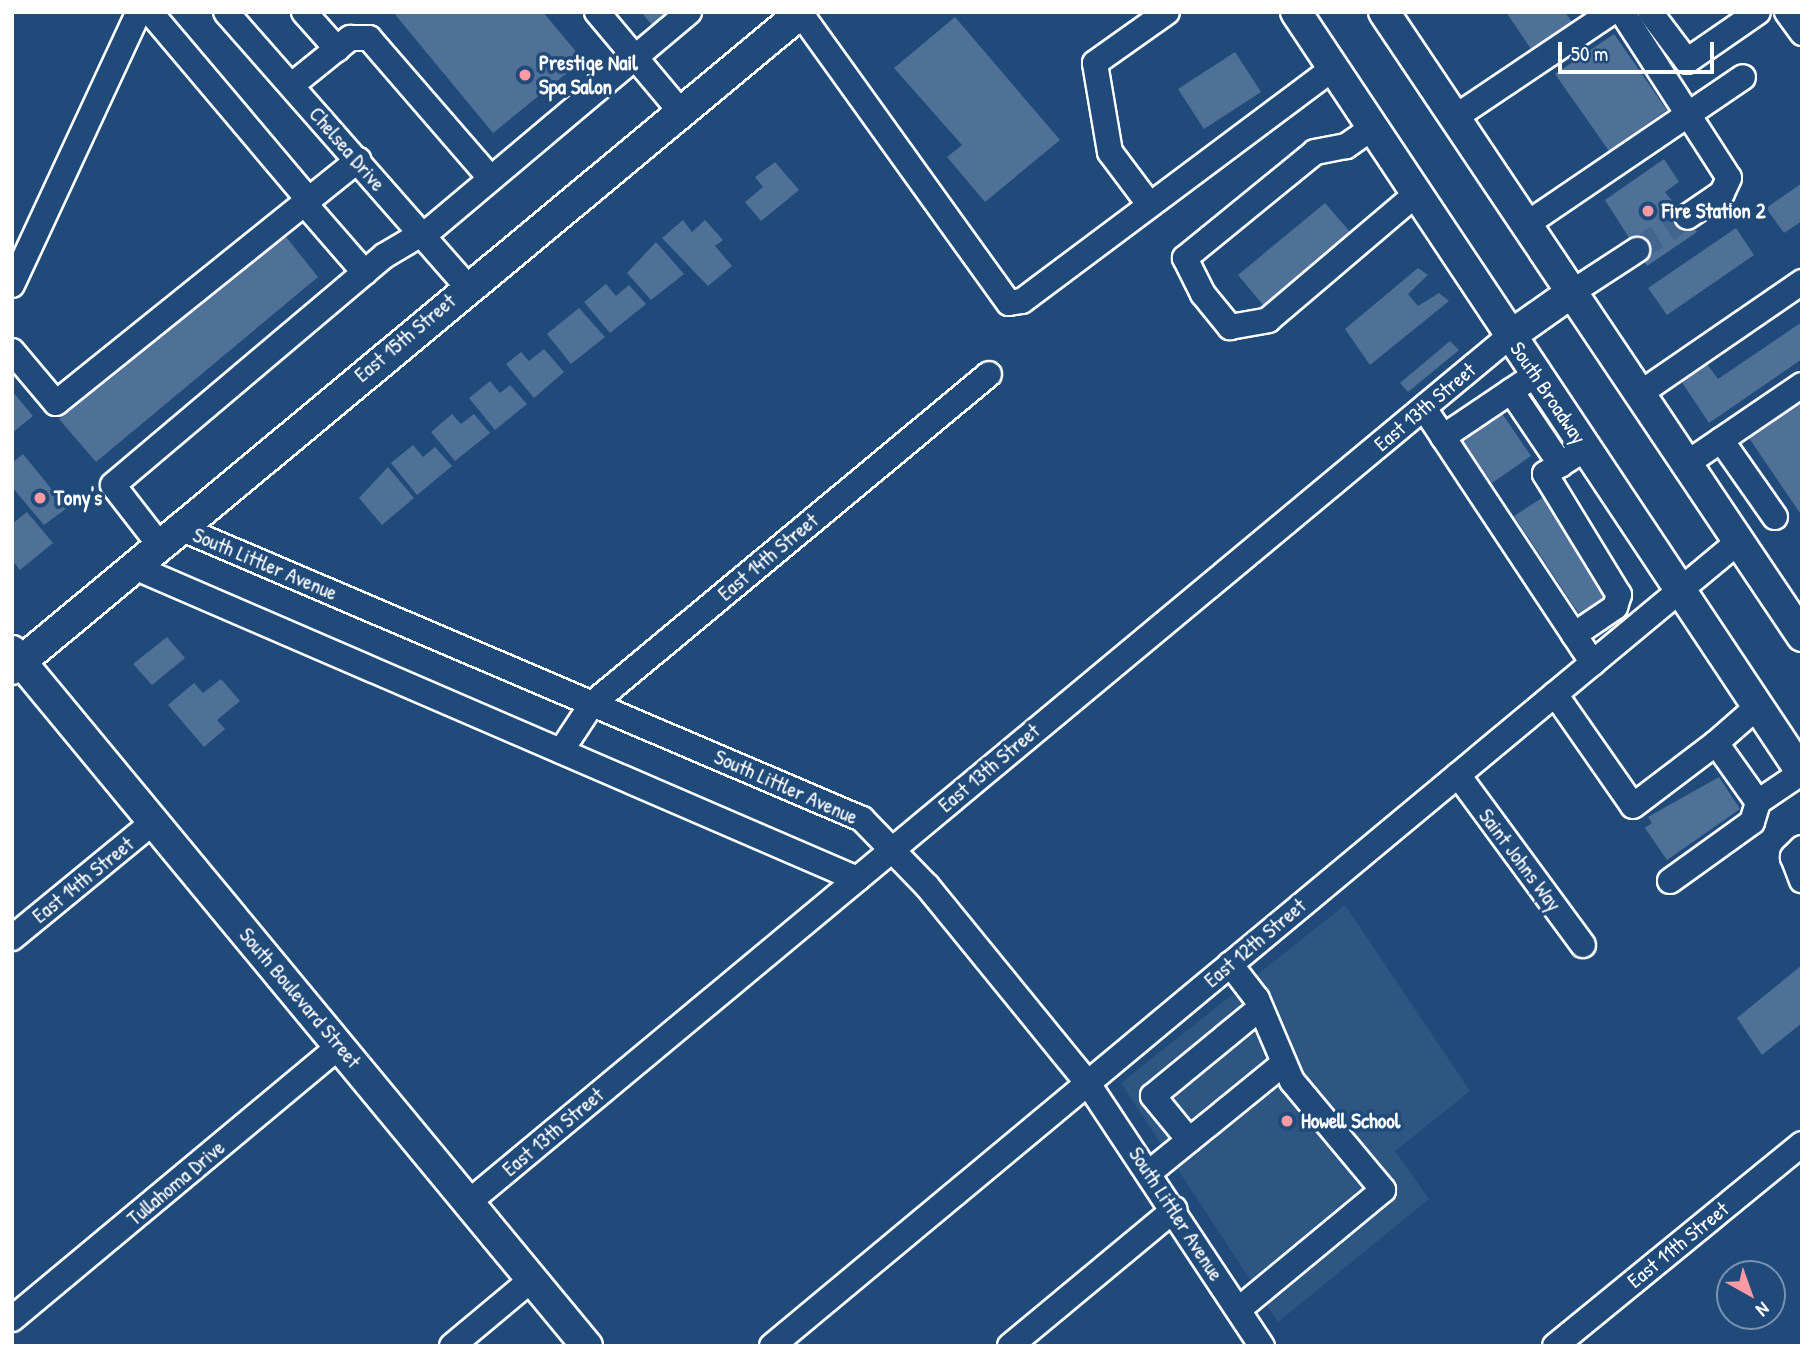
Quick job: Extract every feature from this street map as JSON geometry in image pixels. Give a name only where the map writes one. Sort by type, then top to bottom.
[{"type":"main road","name":"South Broadway","points":[[1296,12],[1510,336],[1523,383],[1567,467],[1679,591],[1802,773]]},
{"type":"main road","points":[[1384,12],[1802,636]]},
{"type":"main road","name":"East 15th Street","points":[[15,660],[802,13]]},
{"type":"main road","points":[[1510,336],[1571,293]]},
{"type":"main road","name":"South Boulevard Street","points":[[15,660],[153,821],[587,1346]]},
{"type":"street","points":[[12,285],[139,12]]},
{"type":"street","points":[[150,12],[365,273]]},
{"type":"street","name":"Chelsea Drive","points":[[226,12],[467,286]]},
{"type":"street","points":[[304,12],[337,49]]},
{"type":"street","points":[[597,12],[681,112]]},
{"type":"street","points":[[168,535],[113,485],[365,273],[422,235],[689,12]]},
{"type":"street","points":[[1149,204],[1110,152],[1096,63],[1167,12]]},
{"type":"street","points":[[1454,118],[1612,12]]},
{"type":"street","points":[[1622,12],[1729,178],[1722,193],[1687,217]]},
{"type":"street","points":[[1650,12],[1687,61],[1758,12]]},
{"type":"street","points":[[1787,12],[1802,33]]},
{"type":"street","points":[[802,13],[1009,303],[1022,301],[1333,68]]},
{"type":"street","points":[[292,85],[350,38],[369,38],[491,179]]},
{"type":"street","points":[[1527,224],[1743,77]]},
{"type":"street","points":[[1372,128],[1346,146],[1315,152],[1185,258],[1210,305],[1230,327],[1268,320],[1416,194]]},
{"type":"street","points":[[12,351],[56,403],[277,219],[307,202],[358,160]]},
{"type":"street","points":[[1571,293],[1637,250]]},
{"type":"street","points":[[1639,394],[1802,282]]},
{"type":"street","name":"East 13th Street","points":[[469,1202],[1510,336]]},
{"type":"street","name":"East 14th Street","points":[[561,751],[592,704],[989,374]]},
{"type":"street","points":[[1443,437],[1523,383]]},
{"type":"street","points":[[1686,464],[1802,385]]},
{"type":"street","points":[[1424,408],[1593,663]]},
{"type":"street","points":[[1721,440],[1775,517]]},
{"type":"street","points":[[1567,467],[1619,595],[1615,607],[1574,635]]},
{"type":"street","name":"South Littler Avenue","points":[[168,535],[592,704],[862,819],[892,848],[1087,1083],[1175,1209],[1239,1310],[1253,1342]]},
{"type":"street","name":"East 12th Street","points":[[772,1346],[1738,542]]},
{"type":"street","points":[[132,566],[857,879]]},
{"type":"street","points":[[1555,694],[1633,806],[1716,743],[1757,707]]},
{"type":"street","points":[[1716,743],[1758,802]]},
{"type":"street","points":[[1670,881],[1752,822],[1758,802],[1802,773]]},
{"type":"street","name":"Saint Johns Way","points":[[1458,775],[1583,945]]},
{"type":"street","name":"East 14th Street","points":[[12,937],[153,821]]},
{"type":"street","points":[[1802,848],[1793,857],[1802,880]]},
{"type":"street","points":[[1230,964],[1260,1008],[1283,1064],[1383,1190],[1239,1310]]},
{"type":"street","points":[[1189,1140],[1153,1096],[1260,1008]]},
{"type":"street","name":"Tullahoma Drive","points":[[12,1319],[339,1047]]},
{"type":"street","points":[[1150,1172],[1283,1064]]},
{"type":"street","name":"East 11th Street","points":[[1555,1346],[1802,1144]]},
{"type":"street","points":[[1010,1346],[1175,1209]]},
{"type":"street","points":[[452,1346],[532,1279]]},
{"type":"shaded area","name":"Howell School","points":[[1345,905],[1470,1091],[1395,1151],[1429,1199],[1278,1322],[1121,1083]]},
{"type":"building","points":[[393,12],[543,12],[583,60],[493,133]]},
{"type":"building","points":[[641,12],[668,12],[652,25]]},
{"type":"building","points":[[1506,12],[1565,12],[1572,22],[1531,49]]},
{"type":"building","points":[[955,17],[1060,140],[985,202],[947,157],[962,145],[894,68]]},
{"type":"building","points":[[1614,34],[1667,110],[1609,151],[1555,74]]},
{"type":"building","points":[[1235,52],[1261,92],[1204,129],[1178,89]]},
{"type":"building","name":"Fire Station 2","points":[[1664,159],[1679,182],[1665,192],[1697,232],[1647,266],[1605,200]]},
{"type":"building","points":[[775,162],[799,190],[761,221],[745,202],[763,187],[755,177]]},
{"type":"building","points":[[1802,183],[1802,221],[1784,233],[1766,208]]},
{"type":"building","points":[[1325,203],[1350,232],[1263,305],[1238,275]]},
{"type":"building","points":[[683,220],[692,232],[705,220],[723,240],[715,246],[732,266],[708,286],[662,238]]},
{"type":"building","points":[[1736,228],[1754,255],[1667,315],[1648,288]]},
{"type":"building","points":[[283,233],[318,277],[96,462],[59,419]]},
{"type":"building","points":[[656,242],[684,274],[651,300],[627,273]]},
{"type":"building","points":[[1418,268],[1428,275],[1408,294],[1418,306],[1439,293],[1449,301],[1370,365],[1345,329]]},
{"type":"building","points":[[606,284],[616,296],[629,285],[646,304],[610,333],[584,302]]},
{"type":"building","points":[[579,308],[605,337],[571,364],[547,334]]},
{"type":"building","points":[[1802,322],[1802,359],[1709,423],[1681,381],[1706,363],[1718,379]]},
{"type":"building","points":[[1450,341],[1459,350],[1408,392],[1400,383]]},
{"type":"building","points":[[544,349],[564,372],[534,398],[506,364],[521,352],[529,361]]},
{"type":"building","points":[[490,381],[500,393],[510,385],[527,404],[495,430],[469,398]]},
{"type":"building","points":[[12,391],[33,416],[12,433]]},
{"type":"building","points":[[1802,402],[1802,516],[1749,438]]},
{"type":"building","points":[[1499,409],[1531,456],[1492,483],[1460,437]]},
{"type":"building","points":[[452,414],[461,424],[474,414],[490,433],[455,461],[431,432]]},
{"type":"building","points":[[413,445],[423,457],[435,447],[452,466],[417,495],[391,463]]},
{"type":"building","name":"Tony's","points":[[23,454],[67,508],[44,525],[12,487],[12,463]]},
{"type":"building","points":[[388,467],[414,498],[382,525],[359,498]]},
{"type":"building","points":[[1545,496],[1614,599],[1583,620],[1514,516]]},
{"type":"building","points":[[27,512],[53,543],[20,570],[12,560],[12,524]]},
{"type":"building","points":[[167,637],[185,658],[152,685],[133,664]]},
{"type":"building","points":[[221,679],[240,701],[217,720],[225,729],[204,747],[168,705],[194,683],[203,693]]},
{"type":"building","points":[[1719,777],[1740,809],[1667,860],[1645,828],[1652,823],[1648,817]]},
{"type":"building","points":[[1802,965],[1802,1023],[1762,1055],[1737,1018]]},
{"type":"tunnel","points":[[1637,250],[1687,217]]},
{"type":"place","name":"Prestige Nail Spa Salon","points":[[525,75]]},
{"type":"place","name":"Fire Station 2","points":[[1648,211]]},
{"type":"place","name":"Tony's","points":[[40,498]]},
{"type":"place","name":"Howell School","points":[[1287,1121]]}]
